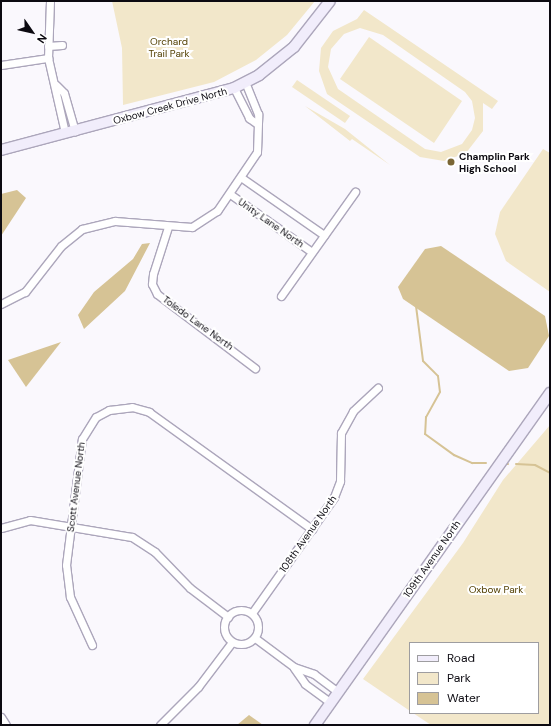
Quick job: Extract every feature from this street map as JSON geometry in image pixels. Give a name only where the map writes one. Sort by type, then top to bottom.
[{"type":"street","points":[[50,1],[48,58],[56,85],[64,93],[70,132]]},
{"type":"street","name":"Oxbow Creek Drive North","points":[[1,150],[234,88],[245,82],[294,47],[330,1]]},
{"type":"street","points":[[48,46],[62,45]]},
{"type":"street","points":[[1,65],[48,58]]},
{"type":"street","points":[[1,304],[25,292],[61,246],[82,229],[115,221],[168,227],[192,227],[205,222],[242,178],[257,152],[256,124],[258,114],[245,82]]},
{"type":"street","points":[[234,88],[249,118],[256,124]]},
{"type":"street","name":"Unity Lane North","points":[[242,178],[324,235]]},
{"type":"street","name":"Unity Lane North","points":[[281,296],[355,192]]},
{"type":"street","name":"Unity Lane North","points":[[230,194],[312,252]]},
{"type":"street","name":"Toledo Lane North","points":[[168,227],[153,274],[152,284],[157,294],[255,368]]},
{"type":"street","name":"108th Avenue North","points":[[252,613],[338,490],[341,433],[353,411],[378,388]]},
{"type":"street","name":"109th Avenue North","points":[[315,725],[550,393]]},
{"type":"street","name":"Scott Avenue North","points":[[92,645],[70,597],[67,582],[71,526],[82,439],[96,417],[109,410],[132,407],[158,418],[312,529]]},
{"type":"street","points":[[1,528],[30,520],[119,532],[144,544],[228,617]]},
{"type":"street","points":[[228,617],[242,610],[252,613],[258,622],[255,638]]},
{"type":"street","points":[[228,617],[225,633],[232,642],[242,645],[255,638]]},
{"type":"street","points":[[255,638],[294,667],[314,674],[338,692]]},
{"type":"street","points":[[160,725],[198,687],[232,642]]},
{"type":"street","points":[[294,667],[305,684],[330,703]]},
{"type":"street","points":[[1,717],[6,725]]},
{"type":"green space","name":"Orchard Trail Park","points":[[112,1],[315,1],[287,35],[256,60],[214,82],[123,105],[122,48]]},
{"type":"green space","points":[[364,10],[498,101],[492,109],[483,103],[483,131],[466,153],[444,161],[420,157],[327,94],[319,71],[321,48],[333,31],[357,19]],"holes":[[[360,28],[383,35],[465,92],[472,101],[475,118],[472,130],[462,144],[441,152],[425,149],[338,89],[328,67],[331,49],[344,34]]]},
{"type":"green space","points":[[369,37],[462,101],[434,143],[340,79]]},
{"type":"green space","points":[[297,80],[350,116],[345,123],[292,87]]},
{"type":"green space","points":[[305,106],[345,129],[390,165],[352,139],[350,141]]},
{"type":"green space","points":[[543,149],[550,153],[550,292],[506,261],[495,234],[500,212]]},
{"type":"green space","name":"Oxbow Park","points":[[550,425],[550,725],[431,725],[414,714],[539,714],[539,642],[409,642],[409,710],[363,679],[463,543],[503,480]]},
{"type":"water","points":[[17,190],[26,198],[1,236],[1,194]]},
{"type":"water","points":[[150,243],[125,291],[84,329],[78,315],[94,292],[133,259],[142,244]]},
{"type":"water","points":[[441,246],[545,316],[549,336],[528,368],[509,371],[403,299],[398,287],[425,249]]},
{"type":"water","points":[[61,342],[26,387],[8,360]]},
{"type":"water","points":[[249,715],[263,725],[237,725]]},
{"type":"waterway","points":[[416,306],[423,361],[438,376],[440,392],[426,417],[425,434],[454,455],[472,463],[486,463]]},
{"type":"waterway","points":[[516,464],[535,465],[550,473]]},
{"type":"place","name":"Champlin Park High School","points":[[451,162]]}]
